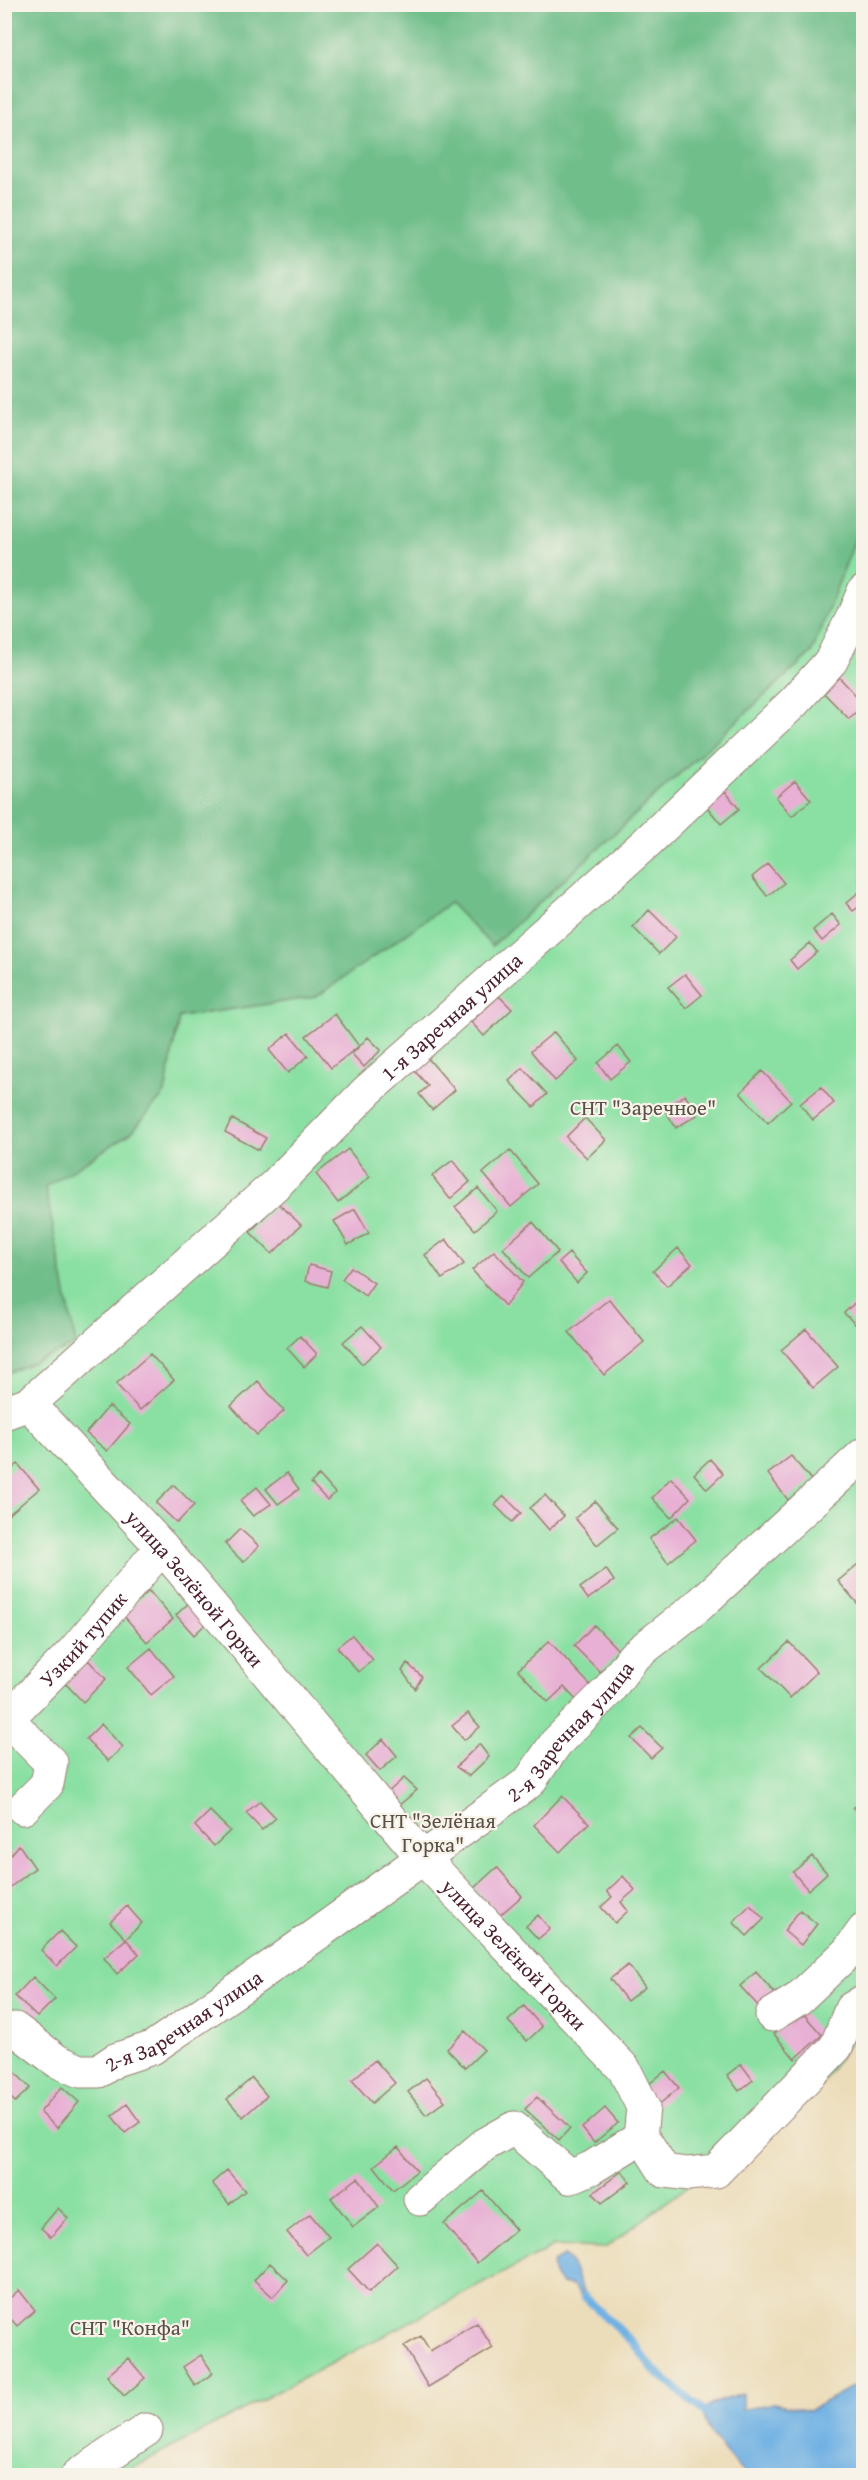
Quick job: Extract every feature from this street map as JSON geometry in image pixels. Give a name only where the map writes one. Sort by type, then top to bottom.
[{"type":"street","name":"1-я Заречная улица","points":[[17,1408],[276,1184],[373,1085],[646,843],[794,702],[831,661],[864,591]]},
{"type":"street","name":"улица Зелёной Горки","points":[[17,1408],[162,1546],[423,1858],[624,2069],[643,2107],[640,2138]]},
{"type":"street","name":"2-я Заречная улица","points":[[4,2031],[15,2029],[57,2061],[80,2071],[99,2071],[115,2060],[152,2049],[529,1782],[556,1743],[608,1691],[633,1657],[698,1606],[864,1454]]},
{"type":"street","name":"Узкий тупик","points":[[23,1808],[47,1784],[51,1763],[7,1719],[75,1651],[162,1546]]},
{"type":"street","points":[[772,2015],[798,1999],[848,1952],[864,1930]]},
{"type":"street","points":[[420,2199],[484,2145],[514,2128],[570,2177],[591,2168],[640,2138],[647,2144],[664,2171],[688,2174],[716,2171],[836,2047],[851,2009],[864,2001]]},
{"type":"street","points":[[77,2475],[146,2430]]},
{"type":"green space","points":[[5,5],[863,5],[863,519],[812,652],[492,946],[450,903],[316,997],[179,1017],[165,1093],[131,1133],[45,1187],[76,1345],[5,1374]]},
{"type":"green space","name":"СНТ \"Зелёная Горка\"","points":[[863,519],[863,2022],[818,2089],[605,2248],[554,2246],[119,2475],[5,2476],[5,1374],[76,1345],[44,1187],[131,1133],[165,1093],[179,1017],[316,997],[450,903],[492,946],[812,652]]},
{"type":"water","points":[[564,2256],[572,2265],[585,2294],[582,2297],[573,2286],[562,2284],[554,2274],[553,2262]]},
{"type":"water","points":[[863,2381],[863,2475],[746,2475],[711,2433],[704,2415],[706,2409],[713,2404],[742,2394],[742,2410],[773,2403],[810,2410]]},
{"type":"building","points":[[837,675],[864,704],[849,719],[821,690]]},
{"type":"building","points":[[795,781],[811,800],[792,816],[776,797]]},
{"type":"building","points":[[725,791],[739,809],[721,824],[707,807]]},
{"type":"building","points":[[768,864],[784,883],[767,896],[752,877]]},
{"type":"building","points":[[860,891],[864,896],[864,903],[853,911],[846,903]]},
{"type":"building","points":[[649,910],[676,937],[659,954],[633,927]]},
{"type":"building","points":[[832,914],[841,925],[822,941],[813,930]]},
{"type":"building","points":[[810,943],[817,952],[797,969],[790,960]]},
{"type":"building","points":[[685,974],[702,995],[686,1008],[668,987]]},
{"type":"building","points":[[499,996],[512,1009],[484,1036],[471,1022]]},
{"type":"building","points":[[335,1014],[359,1046],[331,1068],[306,1036]]},
{"type":"building","points":[[554,1032],[578,1061],[555,1081],[531,1051]]},
{"type":"building","points":[[289,1033],[308,1056],[288,1073],[269,1050]]},
{"type":"building","points":[[368,1037],[381,1050],[364,1067],[352,1054]]},
{"type":"building","points":[[618,1046],[631,1062],[610,1079],[598,1063]]},
{"type":"building","points":[[426,1056],[455,1090],[432,1110],[419,1094],[428,1086],[412,1068]]},
{"type":"building","points":[[523,1068],[547,1094],[534,1107],[509,1081]]},
{"type":"building","points":[[762,1071],[791,1101],[768,1123],[740,1093]]},
{"type":"building","points":[[821,1087],[834,1103],[813,1120],[800,1104]]},
{"type":"building","points":[[685,1095],[697,1115],[676,1128],[664,1108]]},
{"type":"building","points":[[585,1118],[606,1140],[587,1158],[566,1137]]},
{"type":"building","points":[[232,1119],[266,1138],[259,1150],[225,1132]]},
{"type":"building","points":[[348,1149],[370,1177],[338,1203],[316,1174]]},
{"type":"building","points":[[510,1150],[538,1184],[511,1207],[483,1173]]},
{"type":"building","points":[[453,1160],[470,1182],[450,1199],[432,1176]]},
{"type":"building","points":[[478,1188],[497,1211],[475,1230],[455,1207]]},
{"type":"building","points":[[278,1203],[301,1225],[272,1254],[250,1232]]},
{"type":"building","points":[[355,1209],[369,1233],[348,1245],[334,1221]]},
{"type":"building","points":[[533,1222],[558,1252],[528,1278],[503,1248]]},
{"type":"building","points":[[446,1239],[464,1264],[442,1279],[425,1255]]},
{"type":"building","points":[[678,1248],[692,1264],[667,1286],[653,1271]]},
{"type":"building","points":[[494,1251],[523,1282],[505,1306],[472,1270]]},
{"type":"building","points":[[569,1253],[587,1273],[577,1283],[559,1262]]},
{"type":"building","points":[[309,1265],[331,1271],[327,1287],[305,1281]]},
{"type":"building","points":[[351,1267],[374,1283],[365,1296],[342,1279]]},
{"type":"building","points":[[864,1294],[864,1333],[844,1313]]},
{"type":"building","points":[[609,1299],[644,1342],[604,1375],[569,1332]]},
{"type":"building","points":[[362,1326],[381,1347],[362,1364],[343,1342]]},
{"type":"building","points":[[806,1329],[838,1367],[813,1388],[781,1350]]},
{"type":"building","points":[[300,1336],[317,1354],[304,1367],[287,1348]]},
{"type":"building","points":[[150,1354],[174,1380],[140,1410],[116,1384]]},
{"type":"building","points":[[258,1381],[284,1411],[257,1435],[231,1406]]},
{"type":"building","points":[[109,1406],[130,1424],[107,1451],[86,1433]]},
{"type":"building","points":[[791,1456],[812,1481],[788,1500],[768,1474]]},
{"type":"building","points":[[710,1459],[723,1474],[707,1489],[694,1474]]},
{"type":"building","points":[[18,1464],[39,1489],[7,1516],[4,1513],[4,1475]]},
{"type":"building","points":[[287,1473],[299,1489],[278,1504],[266,1489]]},
{"type":"building","points":[[319,1475],[335,1493],[327,1500],[311,1483]]},
{"type":"building","points":[[671,1478],[690,1498],[671,1518],[652,1498]]},
{"type":"building","points":[[174,1485],[194,1505],[177,1523],[156,1503]]},
{"type":"building","points":[[257,1487],[271,1504],[253,1516],[240,1501]]},
{"type":"building","points":[[545,1495],[564,1516],[549,1530],[530,1508]]},
{"type":"building","points":[[504,1496],[521,1513],[512,1522],[495,1505]]},
{"type":"building","points":[[595,1501],[618,1528],[597,1545],[575,1518]]},
{"type":"building","points":[[678,1517],[696,1540],[668,1563],[649,1539]]},
{"type":"building","points":[[240,1529],[259,1546],[243,1562],[225,1544]]},
{"type":"building","points":[[864,1559],[864,1611],[838,1581]]},
{"type":"building","points":[[606,1569],[614,1581],[588,1599],[580,1588]]},
{"type":"building","points":[[149,1591],[173,1619],[147,1642],[123,1615]]},
{"type":"building","points":[[193,1599],[211,1619],[194,1635],[176,1615]]},
{"type":"building","points":[[594,1625],[620,1652],[600,1672],[574,1646]]},
{"type":"building","points":[[352,1635],[373,1660],[358,1672],[337,1647]]},
{"type":"building","points":[[549,1641],[593,1688],[578,1702],[564,1687],[548,1702],[518,1670]]},
{"type":"building","points":[[789,1642],[817,1672],[790,1698],[761,1668]]},
{"type":"building","points":[[151,1648],[174,1676],[151,1695],[128,1667]]},
{"type":"building","points":[[88,1660],[106,1679],[83,1702],[65,1683]]},
{"type":"building","points":[[407,1663],[422,1677],[415,1689],[402,1671]]},
{"type":"building","points":[[468,1713],[480,1727],[464,1740],[452,1726]]},
{"type":"building","points":[[101,1724],[123,1747],[108,1761],[86,1739]]},
{"type":"building","points":[[642,1728],[662,1748],[651,1758],[631,1738]]},
{"type":"building","points":[[383,1739],[397,1756],[380,1771],[366,1755]]},
{"type":"building","points":[[479,1744],[489,1757],[469,1776],[456,1767]]},
{"type":"building","points":[[404,1778],[417,1790],[397,1807],[387,1793]]},
{"type":"building","points":[[562,1796],[589,1823],[560,1852],[534,1825]]},
{"type":"building","points":[[864,1799],[864,1820],[853,1808]]},
{"type":"building","points":[[260,1801],[276,1818],[262,1830],[246,1813]]},
{"type":"building","points":[[210,1811],[230,1831],[214,1846],[195,1826]]},
{"type":"building","points":[[19,1845],[35,1868],[4,1892],[4,1863]]},
{"type":"building","points":[[812,1856],[827,1873],[808,1890],[793,1872]]},
{"type":"building","points":[[497,1867],[522,1896],[499,1916],[474,1888]]},
{"type":"building","points":[[623,1876],[635,1890],[621,1902],[628,1911],[615,1923],[601,1907],[612,1897],[607,1891]]},
{"type":"building","points":[[750,1905],[764,1919],[747,1936],[733,1922]]},
{"type":"building","points":[[127,1906],[142,1923],[126,1939],[110,1922]]},
{"type":"building","points":[[800,1910],[817,1924],[801,1945],[784,1931]]},
{"type":"building","points":[[538,1915],[550,1929],[538,1939],[526,1926]]},
{"type":"building","points":[[60,1931],[76,1947],[57,1966],[41,1950]]},
{"type":"building","points":[[126,1939],[139,1954],[117,1974],[104,1958]]},
{"type":"building","points":[[628,1965],[645,1987],[627,2001],[610,1979]]},
{"type":"building","points":[[756,1972],[776,1995],[761,2009],[740,1986]]},
{"type":"building","points":[[33,1977],[55,1999],[37,2017],[15,1996]]},
{"type":"building","points":[[524,2006],[542,2027],[527,2041],[508,2021]]},
{"type":"building","points":[[801,2011],[822,2035],[795,2059],[774,2034]]},
{"type":"building","points":[[465,2031],[484,2050],[465,2068],[447,2049]]},
{"type":"building","points":[[375,2060],[395,2083],[372,2103],[352,2080]]},
{"type":"building","points":[[741,2064],[753,2080],[739,2091],[727,2075]]},
{"type":"building","points":[[12,2069],[30,2088],[15,2102],[4,2091],[4,2076]]},
{"type":"building","points":[[665,2071],[679,2088],[657,2106],[643,2089]]},
{"type":"building","points":[[252,2078],[267,2096],[243,2117],[227,2099]]},
{"type":"building","points":[[426,2078],[445,2101],[426,2115],[408,2092]]},
{"type":"building","points":[[62,2087],[79,2102],[57,2128],[40,2112]]},
{"type":"building","points":[[537,2097],[570,2128],[559,2140],[525,2109]]},
{"type":"building","points":[[127,2104],[140,2122],[125,2133],[112,2116]]},
{"type":"building","points":[[605,2108],[618,2123],[594,2143],[582,2128]]},
{"type":"building","points":[[398,2147],[417,2171],[393,2190],[374,2166]]},
{"type":"building","points":[[227,2170],[245,2191],[229,2204],[212,2183]]},
{"type":"building","points":[[622,2171],[630,2182],[602,2203],[593,2193]]},
{"type":"building","points":[[358,2178],[379,2207],[353,2227],[331,2198]]},
{"type":"building","points":[[483,2191],[516,2230],[477,2263],[444,2224]]},
{"type":"building","points":[[58,2208],[68,2218],[51,2237],[41,2228]]},
{"type":"building","points":[[310,2214],[329,2237],[306,2255],[287,2232]]},
{"type":"building","points":[[377,2243],[398,2266],[369,2292],[348,2269]]},
{"type":"building","points":[[270,2263],[288,2280],[273,2297],[254,2280]]},
{"type":"building","points":[[19,2290],[35,2310],[17,2326],[4,2311],[4,2303]]},
{"type":"building","points":[[477,2323],[493,2348],[428,2387],[404,2346],[421,2336],[430,2351]]},
{"type":"building","points":[[201,2355],[213,2373],[195,2386],[183,2367]]},
{"type":"building","points":[[128,2358],[145,2378],[124,2396],[107,2376]]},
{"type":"waterway","points":[[584,2296],[633,2343],[654,2370],[704,2412]]},
{"type":"park label","name":"СНТ \"Заречное\"","points":[[643,1107]]},
{"type":"park label","name":"СНТ \"Конфа\"","points":[[130,2327]]}]
